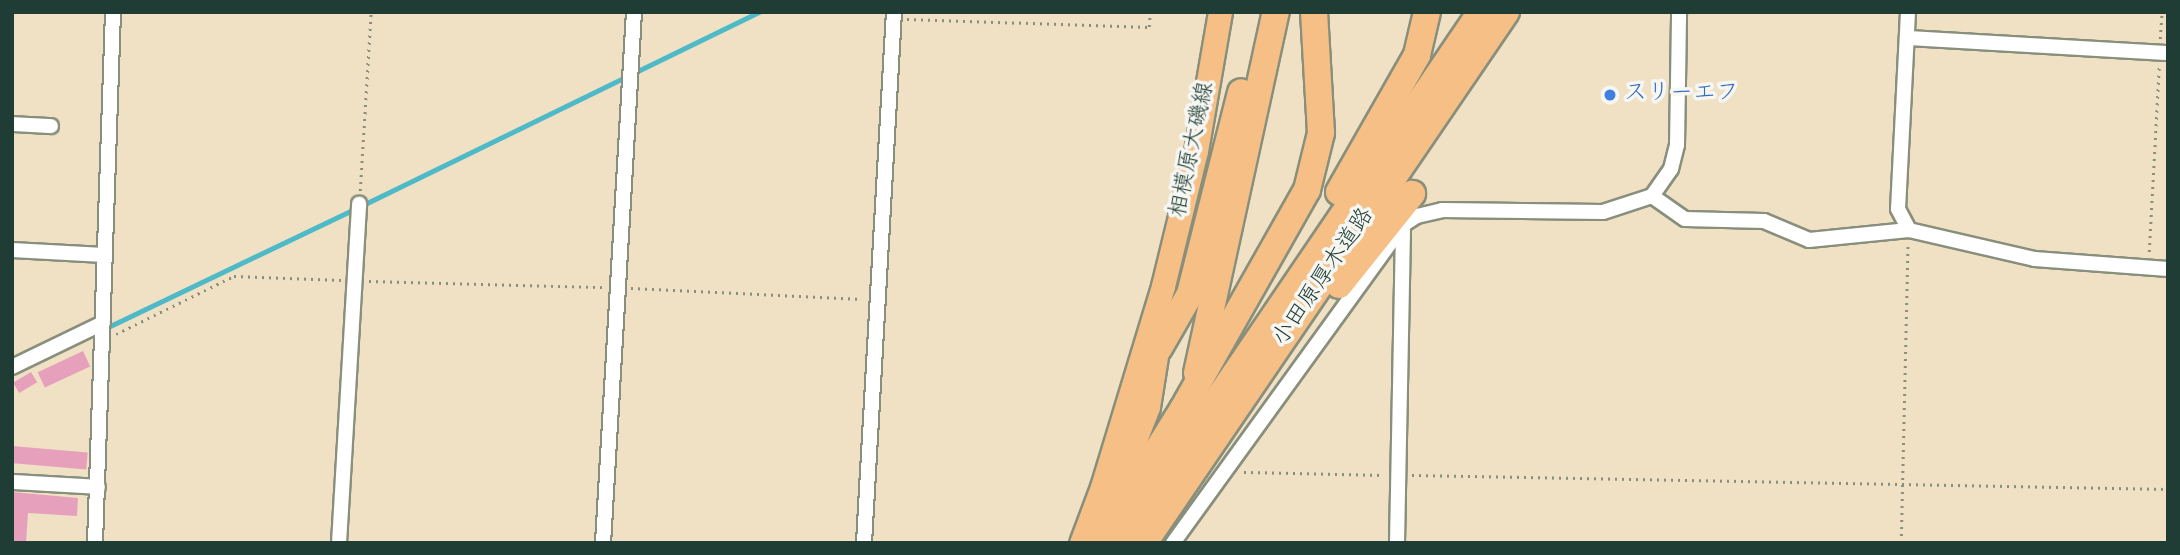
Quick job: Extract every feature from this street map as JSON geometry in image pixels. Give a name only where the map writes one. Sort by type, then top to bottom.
[{"type":"highway","points":[[1159,348],[1190,294],[1259,12]]},
{"type":"highway","points":[[1183,408],[1197,373],[1276,12]]},
{"type":"highway","points":[[1091,543],[1130,494],[1183,408],[1307,190],[1321,133],[1314,12]]},
{"type":"highway","points":[[1243,382],[1417,55],[1427,12]]},
{"type":"highway","name":"小田原厚木道路","points":[[1144,543],[1243,382],[1482,12]]},
{"type":"highway","name":"小田原厚木道路","points":[[1120,543],[1243,382],[1429,125],[1506,12]]},
{"type":"highway","points":[[1243,382],[1412,194]]},
{"type":"main road","name":"相模原大磯線","points":[[1081,543],[1102,487],[1163,286],[1196,151],[1220,12]]},
{"type":"main road","name":"相模原大磯線","points":[[1091,543],[1117,491],[1148,407],[1159,348],[1163,286]]},
{"type":"main road","points":[[1102,487],[1122,446],[1147,365],[1159,348]]},
{"type":"street","points":[[95,543],[104,340],[104,255],[113,12]]},
{"type":"street","points":[[603,543],[634,12]]},
{"type":"street","points":[[1173,543],[1403,225],[1417,216],[1442,210],[1603,212],[1652,196],[1671,169],[1677,145],[1679,12]]},
{"type":"street","points":[[1908,12],[1898,209],[1909,230]]},
{"type":"street","points":[[864,543],[893,15]]},
{"type":"street","points":[[1906,38],[2164,53]]},
{"type":"street","points":[[12,124],[51,126]]},
{"type":"street","points":[[1652,196],[1685,219],[1764,220],[1809,240],[1909,230],[2035,259],[2168,269]]},
{"type":"street","points":[[339,543],[359,208]]},
{"type":"street","points":[[1397,543],[1403,225]]},
{"type":"street","points":[[12,250],[104,255]]},
{"type":"street","points":[[12,367],[103,323]]},
{"type":"street","points":[[12,482],[98,487]]},
{"type":"path","points":[[359,208],[371,12]]},
{"type":"path","points":[[893,15],[1149,27],[1150,12]]},
{"type":"path","points":[[2149,256],[2164,53],[2162,12]]},
{"type":"path","points":[[1901,543],[1909,230]]},
{"type":"path","points":[[104,340],[234,276],[616,288],[878,300]]},
{"type":"path","points":[[1224,471],[2168,489]]},
{"type":"building","points":[[83,351],[90,366],[45,388],[38,372]]},
{"type":"building","points":[[31,372],[37,382],[19,393],[13,383]]},
{"type":"building","points":[[12,446],[88,453],[86,470],[12,463]]},
{"type":"building","points":[[12,492],[78,498],[77,516],[28,513],[26,543],[12,542]]},
{"type":"waterway","points":[[363,205],[759,12]]},
{"type":"waterway","points":[[104,329],[355,209]]},
{"type":"place","name":"スリーエフ","points":[[1610,95]]}]
